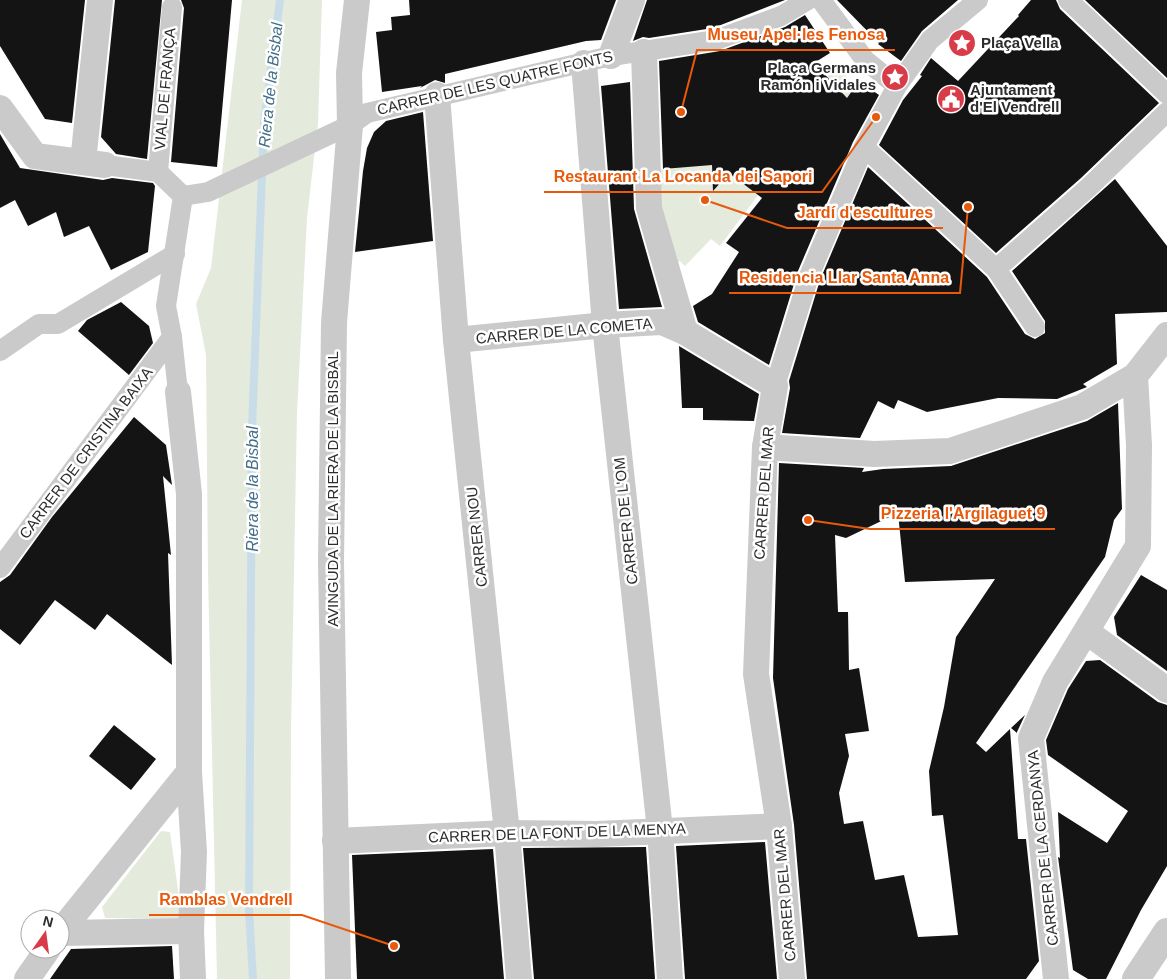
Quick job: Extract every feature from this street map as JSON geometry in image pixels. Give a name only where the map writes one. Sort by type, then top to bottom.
[{"type":"street","points":[[94,163],[100,0]]},
{"type":"street","name":"AVINGUDA DE LA RIERA DE LA BISBAL","points":[[338,979],[331,562],[334,333],[342,129],[357,0]]},
{"type":"street","points":[[611,56],[632,0]]},
{"type":"street","name":"CARRER DE LES QUATRE FONTS","points":[[183,196],[208,192],[342,129],[368,113],[437,95],[611,56],[716,40],[781,16],[808,0]]},
{"type":"street","points":[[821,0],[870,64],[897,86]]},
{"type":"street","name":"CARRER DEL MAR","points":[[792,979],[779,826],[756,674],[765,447],[776,386],[809,276],[864,147],[897,86],[930,40],[978,0]]},
{"type":"street","points":[[1068,0],[1167,94]]},
{"type":"street","name":"VIAL DE FRANÇA","points":[[158,172],[172,7]]},
{"type":"street","points":[[644,52],[649,208],[685,332]]},
{"type":"street","name":"CARRER DE L'OM","points":[[584,63],[605,325],[660,830],[670,979]]},
{"type":"street","name":"CARRER NOU","points":[[437,95],[456,340],[507,833],[519,979]]},
{"type":"street","points":[[996,269],[1094,182],[1167,112]]},
{"type":"street","points":[[2,115],[35,156],[158,172],[183,196],[175,254],[168,282],[166,306],[172,337],[188,494],[189,772],[194,852],[191,931],[193,979]]},
{"type":"street","points":[[864,147],[996,269],[1035,327]]},
{"type":"street","points":[[0,351],[39,324],[58,324],[175,254]]},
{"type":"street","name":"CARRER DE LA COMETA","points":[[456,340],[605,325],[662,322],[685,332],[776,386]]},
{"type":"street","points":[[765,447],[874,454],[950,450],[1082,407],[1136,376],[1167,335]]},
{"type":"street","name":"CARRER DE CRISTINA BAIXA","points":[[0,568],[172,337]]},
{"type":"street","name":"CARRER DE LA CERDANYA","points":[[1056,979],[1032,738],[1056,682],[1138,546],[1139,445],[1136,376]]},
{"type":"street","points":[[1087,632],[1167,690]]},
{"type":"street","points":[[70,921],[189,772]]},
{"type":"street","name":"CARRER DE LA FONT DE LA MENYA","points":[[335,841],[507,833],[597,834],[779,826]]},
{"type":"street","points":[[70,933],[191,931]]},
{"type":"street","points":[[1136,979],[1167,932]]},
{"type":"street","points":[[27,979],[41,959]]},
{"type":"shaded area","points":[[242,0],[322,0],[318,123],[307,218],[297,413],[291,731],[290,979],[217,979],[208,573],[206,355],[196,304],[211,268]]},
{"type":"shaded area","points":[[840,66],[854,88],[847,98],[826,76]]},
{"type":"shaded area","points":[[711,145],[713,185],[718,185],[742,159],[758,195],[720,246],[711,239],[685,266],[680,261],[676,263],[657,206],[655,170],[675,168],[673,152]]},
{"type":"shaded area","points":[[161,831],[170,832],[182,919],[105,918],[102,907]]},
{"type":"building","points":[[0,0],[85,0],[72,123],[45,119],[0,46]]},
{"type":"building","points":[[115,0],[162,0],[147,159],[116,154],[101,137]]},
{"type":"building","points":[[181,0],[232,0],[217,167],[171,162],[184,8]]},
{"type":"building","points":[[409,0],[616,0],[601,40],[586,41],[445,74],[445,83],[435,80],[420,88],[422,86],[382,92],[376,32],[392,30],[391,17],[410,15]]},
{"type":"building","points":[[647,0],[785,0],[713,28],[649,38],[643,37],[633,41]]},
{"type":"building","points":[[837,0],[958,0],[922,31],[901,61],[878,44]]},
{"type":"building","points":[[1031,0],[1056,0],[1060,9],[1159,103],[1081,178],[996,253],[879,145],[903,100],[922,76],[920,75],[931,58],[958,81],[1019,16]]},
{"type":"building","points":[[1085,0],[1167,0],[1167,78]]},
{"type":"building","points":[[805,15],[830,53],[814,63],[847,98],[859,81],[879,95],[853,142],[798,271],[769,365],[698,322],[693,306],[712,294],[739,252],[726,243],[762,198],[729,173],[713,191],[712,165],[663,169],[659,61],[720,51],[785,27]]},
{"type":"building","points":[[630,82],[634,209],[662,307],[619,309],[601,86]]},
{"type":"building","points":[[423,112],[433,241],[355,252],[363,171],[367,148],[374,132],[386,121]]},
{"type":"building","points":[[0,134],[20,168],[103,180],[112,178],[153,183],[155,186],[148,252],[111,270],[89,226],[64,237],[56,212],[28,226],[15,200],[0,208]]},
{"type":"building","points":[[868,167],[987,277],[1025,334],[1035,339],[1045,333],[1045,321],[1012,271],[1115,179],[1167,246],[1167,312],[1115,314],[1117,364],[1083,384],[1087,387],[1057,399],[998,398],[927,412],[898,400],[894,409],[878,401],[860,438],[782,433],[790,388],[789,381],[820,280]]},
{"type":"building","points":[[121,302],[149,326],[153,343],[129,375],[78,331],[87,320]]},
{"type":"building","points":[[679,346],[759,394],[754,421],[703,420],[703,408],[682,408]]},
{"type":"building","points":[[1118,403],[1122,509],[1114,520],[1105,557],[976,743],[986,752],[1010,729],[1018,839],[1026,839],[1039,961],[1026,979],[807,979],[794,825],[773,678],[779,463],[864,468],[862,472],[883,469],[951,466],[1087,421]],"holes":[[[898,513],[905,582],[995,579],[956,637],[944,707],[929,771],[932,816],[943,815],[958,935],[918,937],[904,875],[875,880],[863,821],[844,824],[839,793],[849,756],[845,734],[869,731],[859,668],[849,670],[848,612],[838,612],[835,535],[846,538]]]},
{"type":"building","points":[[134,417],[166,445],[172,485],[163,476],[171,555],[168,553],[172,665],[107,614],[95,630],[55,600],[20,645],[0,629],[0,582],[10,575],[52,517]]},
{"type":"building","points":[[1141,575],[1167,590],[1167,671],[1117,635],[1114,617]]},
{"type":"building","points":[[1100,660],[1158,702],[1167,705],[1167,866],[1141,910],[1106,979],[1088,979],[1073,970],[1058,857],[1060,858],[1058,812],[1107,843],[1128,811],[1048,755],[1046,740],[1068,689],[1086,661]]},
{"type":"building","points":[[1025,715],[1017,732],[1017,733],[1011,728]]},
{"type":"building","points":[[114,725],[156,759],[131,790],[89,756]]},
{"type":"building","points":[[765,842],[777,979],[685,979],[676,846]]},
{"type":"building","points":[[646,847],[655,979],[534,979],[523,848]]},
{"type":"building","points":[[493,849],[504,979],[357,979],[352,855]]},
{"type":"building","points":[[172,946],[174,979],[50,979],[64,959],[70,959],[71,949]]},
{"type":"waterway","name":"Riera de la Bisbal","points":[[253,979],[249,910],[252,428],[264,124],[280,0]]},
{"type":"place","name":"Plaça Vella","points":[[962,43]]},
{"type":"place","name":"Plaça Germans Ramón i Vidales","points":[[895,77]]},
{"type":"place","name":"Ajuntament d'El Vendrell","points":[[951,99]]},
{"type":"place","name":"Museu Apel·les Fenosa","points":[[681,112]]},
{"type":"place","name":"Restaurant La Locanda dei Sapori","points":[[876,117]]},
{"type":"place","name":"Jardí d'escultures","points":[[705,200]]},
{"type":"place","name":"Residencia Llar Santa Anna","points":[[968,207]]},
{"type":"place","name":"Pizzeria l'Argilaguet 9","points":[[808,520]]},
{"type":"place","name":"Ramblas Vendrell","points":[[394,946]]}]
